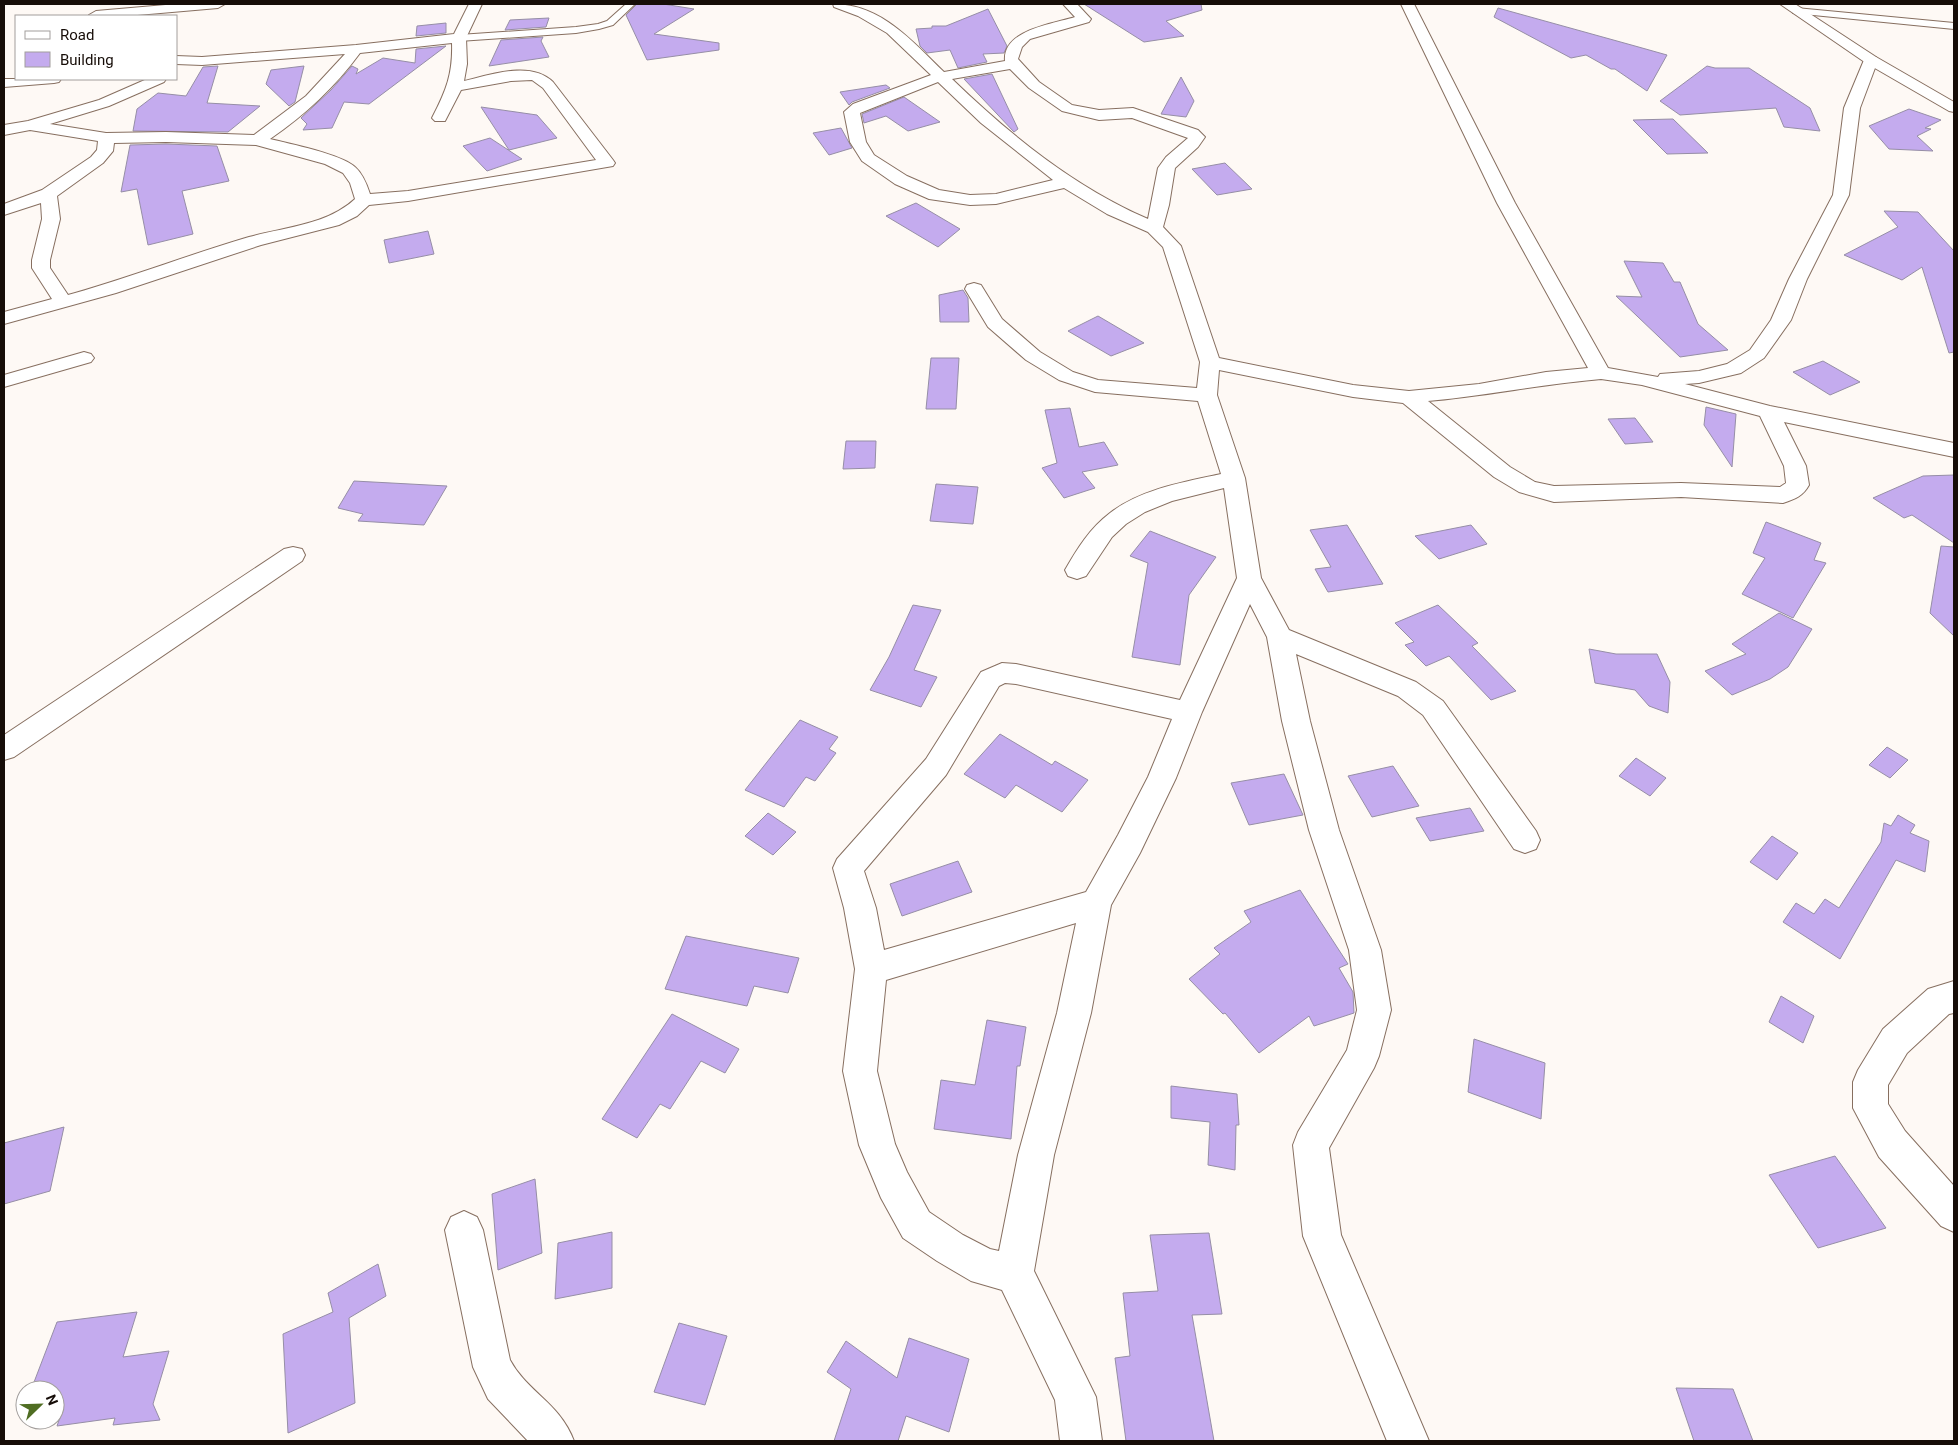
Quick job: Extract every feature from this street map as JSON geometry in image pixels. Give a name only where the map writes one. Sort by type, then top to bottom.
[{"type":"street","points":[[97,12],[218,4]]},
{"type":"street","points":[[440,118],[455,87],[460,64],[459,38],[475,4]]},
{"type":"street","points":[[839,4],[869,10],[986,120],[1066,182],[1113,210],[1154,228],[1172,246],[1210,362],[1207,395],[1234,478],[1249,578],[1280,637],[1296,720],[1324,830],[1365,950],[1374,1010],[1362,1056],[1310,1145],[1322,1236],[1408,1441]]},
{"type":"street","points":[[1070,4],[1084,18],[1025,36],[1015,46],[1011,59],[1013,64],[1034,85],[1066,108],[1100,115],[1133,113],[1192,133],[1197,137],[1196,141],[1180,151],[1168,165],[1162,186],[1162,201],[1154,228]]},
{"type":"street","points":[[1407,4],[1506,203],[1601,373]]},
{"type":"street","points":[[1792,7],[1871,60],[1954,108]]},
{"type":"street","points":[[178,60],[202,61],[356,49],[459,38]]},
{"type":"street","points":[[257,140],[288,120],[316,97],[356,49]]},
{"type":"street","points":[[1643,379],[1699,376],[1734,369],[1757,354],[1772,334],[1781,320],[1798,279],[1841,195],[1852,108],[1871,60]]},
{"type":"street","points":[[178,70],[202,61]]},
{"type":"street","points":[[1013,64],[939,77],[858,107],[852,112],[858,142],[868,158],[901,180],[935,195],[970,200],[996,199],[1066,182]]},
{"type":"street","points":[[4,318],[142,279],[255,241],[333,221],[351,212],[364,200],[408,196],[607,163],[540,77],[528,75],[455,87]]},
{"type":"street","points":[[4,83],[47,80]]},
{"type":"street","points":[[6,131],[84,109],[124,95],[157,80]]},
{"type":"street","points":[[71,132],[84,109]]},
{"type":"street","points":[[30,125],[106,138],[174,137],[257,140],[331,161],[349,170],[358,183],[364,200]]},
{"type":"street","points":[[4,210],[48,194],[97,160],[105,152],[106,138]]},
{"type":"street","points":[[48,194],[52,219],[41,260],[41,268],[63,302]]},
{"type":"street","points":[[974,289],[995,323],[1033,356],[1066,376],[1095,386],[1207,395]]},
{"type":"street","points":[[4,381],[84,358]]},
{"type":"street","points":[[1210,362],[1353,391],[1409,397],[1479,390],[1546,378],[1601,373],[1643,379],[1769,412],[1954,450]]},
{"type":"street","points":[[1409,397],[1502,472],[1527,487],[1554,494],[1681,490],[1783,495],[1792,491],[1798,485],[1795,466],[1769,412]]},
{"type":"street","points":[[1077,570],[1095,543],[1123,514],[1157,497],[1234,478]]},
{"type":"street","points":[[4,749],[293,556]]},
{"type":"street","points":[[1080,1441],[1075,1397],[1014,1273],[1036,1155],[1074,1013],[1096,903],[1129,844],[1162,778],[1188,712],[1249,578]]},
{"type":"street","points":[[1280,637],[1407,689],[1433,708],[1525,840]]},
{"type":"street","points":[[1014,1273],[985,1267],[950,1248],[916,1225],[894,1185],[877,1145],[860,1071],[871,969],[860,908],[848,868],[936,767],[990,679],[1002,674],[1016,674],[1188,712]]},
{"type":"street","points":[[871,969],[1096,903]]},
{"type":"street","points":[[1954,997],[1940,1000],[1895,1041],[1870,1082],[1871,1108],[1892,1144],[1954,1213]]},
{"type":"street","points":[[464,1230],[490,1360],[496,1376],[505,1388],[528,1408],[553,1441]]},
{"type":"lane","points":[[459,38],[576,30],[599,26],[610,22],[631,4]]},
{"type":"lane","points":[[1792,7],[1954,26]]},
{"type":"building","points":[[637,4],[663,4],[694,9],[654,34],[719,43],[719,50],[647,60],[626,15]]},
{"type":"building","points":[[1084,4],[1201,4],[1202,10],[1166,21],[1184,36],[1144,42]]},
{"type":"building","points":[[1498,8],[1667,55],[1647,91],[1615,69],[1611,69],[1586,55],[1571,58],[1494,17]]},
{"type":"building","points":[[988,9],[1007,46],[1004,53],[983,54],[987,62],[958,68],[950,50],[927,53],[920,46],[916,29],[946,26]]},
{"type":"building","points":[[549,18],[546,27],[505,30],[510,20]]},
{"type":"building","points":[[446,23],[446,33],[416,36],[417,26]]},
{"type":"building","points":[[543,37],[541,41],[549,57],[489,66],[501,40]]},
{"type":"building","points":[[446,46],[369,104],[344,102],[332,128],[303,130],[307,124],[301,118],[331,90],[352,66],[358,69],[356,74],[383,58],[415,63],[416,49]]},
{"type":"building","points":[[218,66],[207,103],[260,106],[228,132],[133,131],[137,109],[158,93],[186,96],[203,67]]},
{"type":"building","points":[[304,66],[295,102],[289,106],[266,84],[271,70]]},
{"type":"building","points":[[1707,66],[1715,68],[1749,68],[1810,108],[1820,131],[1784,127],[1776,108],[1680,115],[1660,101]]},
{"type":"building","points":[[992,74],[1018,129],[1014,132],[964,79]]},
{"type":"building","points":[[1181,77],[1194,101],[1186,117],[1161,114]]},
{"type":"building","points":[[886,85],[890,88],[852,102],[849,105],[840,92]]},
{"type":"building","points":[[904,97],[940,122],[908,131],[886,116],[864,123],[862,114]]},
{"type":"building","points":[[481,107],[537,115],[557,138],[509,150]]},
{"type":"building","points":[[1909,109],[1941,120],[1925,128],[1931,129],[1917,136],[1933,151],[1889,149],[1869,126]]},
{"type":"building","points":[[1673,119],[1708,153],[1667,154],[1633,120]]},
{"type":"building","points":[[841,128],[852,148],[829,155],[813,133]]},
{"type":"building","points":[[490,138],[522,159],[487,171],[463,146]]},
{"type":"building","points":[[130,145],[217,146],[229,181],[182,191],[193,234],[148,245],[137,189],[121,192]]},
{"type":"building","points":[[1225,163],[1252,189],[1217,195],[1192,169]]},
{"type":"building","points":[[916,203],[960,229],[938,247],[886,216]]},
{"type":"building","points":[[1884,211],[1918,212],[1954,251],[1954,352],[1949,353],[1922,267],[1902,280],[1844,255],[1898,227]]},
{"type":"building","points":[[428,231],[434,254],[389,263],[384,240]]},
{"type":"building","points":[[1624,261],[1663,263],[1674,282],[1680,282],[1698,324],[1728,350],[1680,357],[1616,296],[1642,297]]},
{"type":"building","points":[[963,290],[968,298],[969,322],[940,322],[939,295]]},
{"type":"building","points":[[1098,316],[1144,343],[1111,356],[1068,331]]},
{"type":"building","points":[[931,358],[959,358],[956,409],[926,409]]},
{"type":"building","points":[[1823,361],[1860,382],[1830,395],[1793,372]]},
{"type":"building","points":[[1706,407],[1736,414],[1732,467],[1704,425]]},
{"type":"building","points":[[1070,408],[1079,447],[1104,442],[1118,465],[1082,472],[1095,488],[1064,498],[1042,468],[1057,463],[1045,410]]},
{"type":"building","points":[[1635,418],[1653,442],[1625,444],[1608,419]]},
{"type":"building","points":[[846,441],[876,441],[875,468],[843,469]]},
{"type":"building","points":[[1954,475],[1954,543],[1912,515],[1904,518],[1873,498],[1923,476]]},
{"type":"building","points":[[354,481],[447,486],[424,525],[358,521],[363,514],[338,508]]},
{"type":"building","points":[[936,484],[978,487],[973,524],[930,521]]},
{"type":"building","points":[[1766,522],[1821,543],[1814,560],[1826,563],[1793,618],[1742,594],[1765,558],[1753,553]]},
{"type":"building","points":[[1347,525],[1383,584],[1328,592],[1315,569],[1331,567],[1310,530]]},
{"type":"building","points":[[1471,525],[1487,544],[1439,559],[1415,536]]},
{"type":"building","points":[[1150,531],[1216,557],[1189,595],[1180,665],[1132,657],[1148,563],[1130,556]]},
{"type":"building","points":[[1941,546],[1954,547],[1954,636],[1930,613]]},
{"type":"building","points":[[913,605],[941,610],[914,670],[937,677],[921,707],[870,690],[889,657]]},
{"type":"building","points":[[1438,605],[1478,643],[1472,646],[1516,691],[1491,700],[1449,656],[1426,666],[1405,645],[1414,642],[1395,623]]},
{"type":"building","points":[[1779,613],[1812,629],[1788,667],[1770,679],[1732,695],[1705,671],[1746,654],[1732,644]]},
{"type":"building","points":[[1589,649],[1616,654],[1657,654],[1670,682],[1668,713],[1649,706],[1635,690],[1595,683]]},
{"type":"building","points":[[800,720],[838,737],[829,749],[836,753],[815,781],[806,777],[784,807],[745,790]]},
{"type":"building","points":[[1000,734],[1052,765],[1055,761],[1088,780],[1062,812],[1016,785],[1005,798],[964,774]]},
{"type":"building","points":[[1887,747],[1908,760],[1890,778],[1869,765]]},
{"type":"building","points":[[1636,758],[1666,778],[1650,796],[1619,776]]},
{"type":"building","points":[[1393,766],[1419,806],[1372,817],[1348,776]]},
{"type":"building","points":[[1284,774],[1303,815],[1249,825],[1231,783]]},
{"type":"building","points":[[1470,808],[1484,831],[1430,841],[1416,818]]},
{"type":"building","points":[[768,813],[796,832],[773,855],[745,836]]},
{"type":"building","points":[[1898,815],[1915,825],[1910,833],[1929,841],[1925,872],[1896,860],[1840,959],[1783,922],[1796,903],[1814,914],[1825,899],[1839,908],[1881,842],[1884,823],[1891,826]]},
{"type":"building","points":[[1772,836],[1798,853],[1777,880],[1750,862]]},
{"type":"building","points":[[958,861],[972,892],[902,916],[890,884]]},
{"type":"building","points":[[1300,890],[1348,964],[1339,968],[1353,992],[1354,1013],[1314,1026],[1309,1016],[1259,1053],[1225,1013],[1223,1014],[1189,979],[1220,954],[1214,948],[1251,922],[1244,911]]},
{"type":"building","points":[[686,936],[799,958],[788,993],[754,986],[747,1006],[665,989]]},
{"type":"building","points":[[1781,996],[1814,1016],[1803,1043],[1769,1022]]},
{"type":"building","points":[[672,1014],[739,1049],[725,1073],[701,1061],[670,1109],[660,1104],[637,1138],[602,1119]]},
{"type":"building","points":[[987,1020],[1026,1027],[1020,1066],[1017,1066],[1011,1139],[934,1129],[941,1080],[975,1085]]},
{"type":"building","points":[[1474,1039],[1545,1063],[1541,1119],[1468,1092]]},
{"type":"building","points":[[1171,1086],[1237,1094],[1239,1125],[1236,1125],[1235,1170],[1208,1165],[1210,1122],[1171,1118]]},
{"type":"building","points":[[64,1127],[50,1191],[4,1204],[4,1143]]},
{"type":"building","points":[[1835,1156],[1886,1228],[1818,1248],[1769,1175]]},
{"type":"building","points":[[535,1179],[542,1253],[498,1270],[492,1194]]},
{"type":"building","points":[[612,1232],[612,1288],[555,1299],[558,1243]]},
{"type":"building","points":[[1209,1233],[1222,1314],[1192,1315],[1214,1441],[1126,1441],[1115,1358],[1130,1356],[1123,1293],[1158,1291],[1150,1235]]},
{"type":"building","points":[[378,1264],[386,1296],[349,1318],[355,1403],[288,1433],[283,1334],[333,1312],[328,1293]]},
{"type":"building","points":[[137,1312],[123,1357],[169,1351],[153,1404],[160,1420],[113,1425],[115,1418],[65,1425],[65,1380],[35,1380],[57,1322]]},
{"type":"building","points":[[679,1323],[727,1336],[705,1405],[654,1392]]},
{"type":"building","points":[[909,1338],[969,1359],[949,1432],[906,1416],[898,1441],[834,1441],[851,1389],[827,1372],[846,1341],[897,1378]]},
{"type":"building","points":[[1676,1388],[1733,1389],[1753,1441],[1694,1441]]}]
